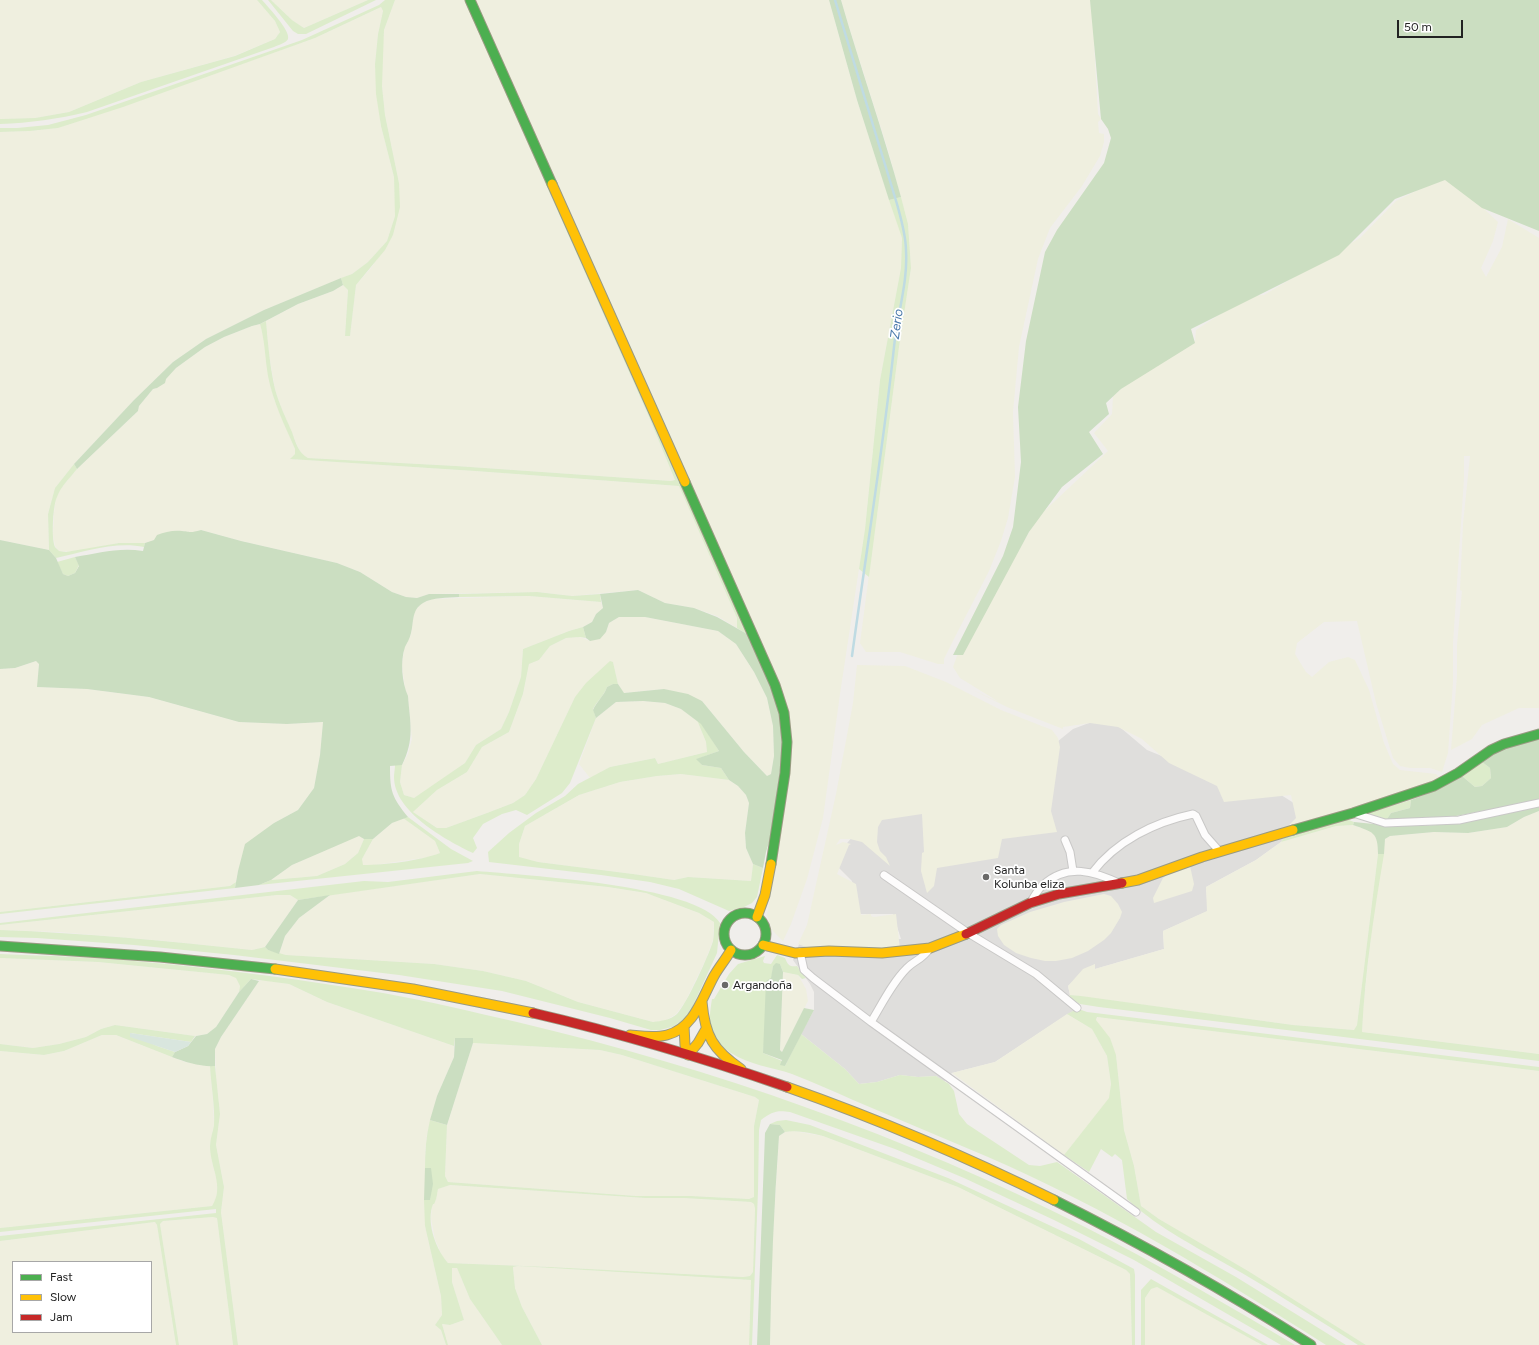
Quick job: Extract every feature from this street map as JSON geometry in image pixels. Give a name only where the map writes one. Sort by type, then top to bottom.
[{"type":"street","points":[[470,0],[775,685],[782,704],[787,741],[785,772],[764,900],[757,917]]},
{"type":"street","points":[[763,945],[775,949],[800,952],[829,951],[882,953],[930,948],[968,933],[999,916],[1030,903],[1059,894],[1138,880],[1220,852],[1353,813],[1434,786],[1452,777],[1491,750],[1504,744],[1539,734]]},
{"type":"street","points":[[1353,813],[1385,823],[1460,820],[1539,803]]},
{"type":"street","points":[[1092,873],[1102,860],[1126,841],[1158,824],[1193,814],[1196,816],[1205,835],[1220,852]]},
{"type":"street","points":[[1065,840],[1070,852],[1073,871]]},
{"type":"street","points":[[1030,903],[1042,885],[1065,871],[1102,875],[1122,884]]},
{"type":"street","points":[[884,875],[968,933],[1036,974],[1077,1008]]},
{"type":"street","points":[[742,914],[750,914],[757,917],[764,924],[766,929],[763,945],[751,955],[740,955],[731,950],[724,939],[725,926],[729,920],[742,914]]},
{"type":"street","points":[[0,946],[84,950],[188,958],[368,982],[502,1006],[611,1033],[748,1073],[867,1116],[987,1168],[1066,1205],[1131,1239],[1283,1326],[1311,1345]]},
{"type":"street","points":[[871,1022],[896,980],[908,967],[925,956],[930,948]]},
{"type":"street","points":[[611,1033],[658,1037],[674,1033],[684,1026],[702,1002],[712,981],[731,950]]},
{"type":"street","points":[[800,952],[804,970],[871,1022],[1136,1212]]},
{"type":"street","points":[[702,1002],[704,1024],[712,1043],[724,1058],[748,1073]]},
{"type":"street","points":[[684,1026],[685,1045],[688,1055]]},
{"type":"street","points":[[688,1055],[699,1043],[706,1029]]},
{"type":"shaded area","points":[[1089,723],[1115,723],[1147,750],[1245,790],[1273,790],[1297,805],[1342,801],[1284,838],[1281,842],[1256,860],[1206,887],[1208,911],[1163,931],[1164,949],[1095,969],[1095,964],[1068,986],[1070,995],[1067,997],[1080,1004],[1073,1007],[1073,1011],[995,1062],[952,1073],[944,1082],[936,1076],[918,1077],[900,1075],[877,1082],[859,1084],[845,1069],[801,1034],[814,1010],[814,992],[793,960],[800,942],[901,939],[893,914],[855,914],[852,881],[832,861],[869,817],[923,809],[996,828],[1057,742],[1073,729]]},
{"type":"shaded area","points":[[130,1033],[191,1042],[188,1046],[175,1052],[130,1037]]},
{"type":"green space","points":[[0,0],[257,0],[275,21],[280,32],[275,39],[234,56],[141,82],[69,112],[35,118],[0,119]]},
{"type":"green space","points":[[257,0],[262,0],[283,25],[288,35],[286,42],[87,112],[44,120],[0,124],[0,119],[35,118],[69,112],[141,82],[235,56],[275,39],[280,32],[275,21]]},
{"type":"green space","points":[[268,0],[271,0],[292,20],[304,28],[368,0],[376,0],[306,34],[298,34],[293,31]]},
{"type":"green space","points":[[271,0],[368,0],[304,28],[292,20]]},
{"type":"green space","points":[[385,0],[395,0],[384,30],[382,86],[385,115],[399,183],[400,207],[393,235],[385,250],[356,285],[350,336],[345,336],[348,290],[343,285],[341,278],[352,274],[368,262],[387,241],[395,216],[394,177],[381,126],[376,94],[375,64],[378,34],[383,11],[381,7],[315,38],[123,107],[58,128],[0,132],[0,128],[48,125],[86,115],[302,40],[379,5]]},
{"type":"green space","points":[[395,0],[464,0],[649,417],[675,480],[671,481],[456,466],[308,458],[303,456],[281,407],[275,389],[269,354],[266,321],[298,304],[333,291],[343,285],[348,290],[345,336],[350,336],[356,285],[371,268],[393,235],[399,183],[385,115],[382,86],[382,57],[384,30]]},
{"type":"green space","points":[[464,0],[467,0],[747,634],[737,628],[737,618],[679,486],[290,459],[295,454],[295,449],[283,423],[268,376],[260,324],[266,321],[270,364],[277,395],[298,447],[302,454],[308,458],[456,466],[671,481],[675,480],[649,417]]},
{"type":"green space","points":[[472,0],[829,0],[857,100],[902,238],[901,268],[880,380],[865,529],[823,818],[807,879],[791,924],[783,941],[772,930],[767,915],[776,866],[788,724]]},
{"type":"green space","points":[[829,0],[841,0],[901,197],[889,200],[857,100]]},
{"type":"green space","points":[[841,0],[1095,0],[1094,44],[1098,114],[1101,119],[1098,122],[1099,133],[1104,134],[1104,142],[1100,156],[1082,186],[1050,228],[1038,259],[1019,347],[1013,412],[1015,477],[1008,518],[989,571],[944,659],[944,664],[938,664],[900,652],[866,652],[860,643],[899,347],[911,268],[908,224],[888,150]]},
{"type":"green space","points":[[1090,0],[1539,0],[1539,231],[1482,208],[1445,180],[1395,199],[1339,255],[1191,329],[1195,343],[1121,389],[1106,403],[1109,414],[1089,432],[1103,454],[1062,487],[1029,532],[963,655],[953,655],[1003,556],[1013,527],[1021,462],[1018,407],[1026,341],[1045,252],[1057,230],[1104,163],[1111,138],[1108,129],[1101,119]]},
{"type":"green space","points":[[381,7],[383,11],[378,34],[375,64],[381,126],[394,177],[395,198],[395,216],[387,241],[368,262],[352,274],[264,310],[206,339],[173,362],[134,400],[74,464],[55,488],[48,514],[49,550],[0,540],[0,132],[58,128],[315,38]]},
{"type":"green space","points":[[1448,175],[1498,222],[1493,241],[1481,268],[1486,277],[1502,247],[1508,219],[1539,238],[1539,708],[1519,708],[1482,725],[1472,739],[1451,750],[1457,676],[1457,645],[1462,591],[1460,590],[1463,524],[1470,456],[1464,456],[1464,478],[1453,643],[1453,682],[1448,753],[1442,772],[1430,768],[1410,768],[1400,766],[1393,758],[1376,703],[1357,621],[1324,622],[1297,643],[1295,654],[1306,672],[1312,677],[1329,662],[1348,657],[1355,660],[1369,690],[1384,743],[1393,764],[1400,770],[1436,774],[1439,777],[1439,781],[1281,833],[1296,818],[1291,795],[1224,802],[1217,786],[1169,763],[1142,739],[1118,727],[1090,723],[1063,727],[1063,729],[1007,707],[973,690],[999,702],[960,678],[953,667],[957,656],[1038,517],[1108,451],[1094,433],[1112,414],[1113,396],[1153,362],[1195,341],[1196,330],[1248,296],[1264,295],[1360,238],[1396,201]]},
{"type":"green space","points":[[901,197],[908,224],[911,268],[899,347],[869,577],[859,569],[865,529],[880,380],[901,268],[902,238],[889,200]]},
{"type":"green space","points":[[341,278],[343,285],[333,291],[298,304],[260,324],[224,337],[205,347],[176,368],[166,379],[165,383],[153,389],[139,406],[138,411],[77,469],[74,464],[134,400],[173,362],[206,339],[264,310]]},
{"type":"green space","points":[[260,324],[274,399],[295,449],[295,454],[291,459],[679,486],[737,618],[737,628],[717,616],[694,608],[665,603],[638,590],[572,596],[537,592],[429,594],[417,598],[406,597],[392,592],[360,572],[337,563],[241,541],[201,530],[191,533],[183,531],[145,543],[119,543],[72,552],[59,551],[55,546],[53,535],[56,497],[77,469],[138,411],[139,406],[153,389],[157,388],[176,368],[205,347],[224,337]]},
{"type":"green space","points":[[74,464],[77,469],[61,489],[56,501],[53,529],[55,547],[59,551],[66,552],[119,543],[145,543],[144,547],[122,545],[111,546],[56,558],[49,550],[48,514],[55,488]]},
{"type":"green space","points":[[201,530],[241,541],[337,563],[360,572],[392,592],[406,597],[417,598],[429,594],[459,594],[459,597],[440,598],[427,601],[416,609],[411,635],[403,653],[402,672],[404,685],[408,696],[411,731],[409,747],[402,765],[390,766],[390,775],[391,788],[395,799],[408,817],[392,823],[373,839],[364,839],[359,836],[292,865],[271,880],[259,885],[235,888],[245,844],[274,823],[298,810],[314,788],[320,755],[323,722],[287,724],[239,722],[149,697],[87,689],[37,687],[39,664],[36,661],[15,668],[0,669],[0,540],[49,550],[56,558],[63,574],[68,576],[75,573],[79,566],[75,557],[117,550],[143,551],[145,543],[154,540],[157,535],[172,531],[195,532]]},
{"type":"green space","points":[[75,557],[79,565],[75,573],[68,576],[63,574],[57,562]]},
{"type":"green space","points":[[638,590],[665,603],[694,608],[717,617],[747,634],[768,676],[783,724],[783,749],[771,836],[763,868],[753,864],[746,848],[745,833],[749,803],[746,795],[738,786],[729,780],[721,768],[702,765],[696,759],[719,751],[701,724],[681,709],[665,703],[643,701],[616,702],[596,718],[593,710],[596,704],[607,687],[613,684],[618,684],[624,693],[664,689],[688,694],[702,701],[744,752],[767,776],[771,774],[774,756],[773,726],[767,698],[754,672],[736,644],[718,631],[645,617],[619,617],[609,623],[606,632],[600,639],[590,641],[586,638],[583,627],[592,622],[596,614],[603,608],[600,594]]},
{"type":"green space","points":[[537,592],[572,596],[600,594],[601,602],[529,596],[459,597],[459,594]]},
{"type":"green space","points":[[529,596],[601,602],[603,608],[596,614],[592,622],[583,627],[523,649],[521,677],[509,712],[501,729],[476,745],[465,763],[439,782],[414,798],[404,795],[400,782],[402,765],[408,754],[412,739],[408,696],[405,689],[402,665],[404,649],[411,634],[414,612],[422,603],[433,599]]},
{"type":"green space","points":[[619,617],[645,617],[718,631],[736,644],[754,672],[767,698],[773,726],[774,756],[771,774],[767,776],[744,752],[702,701],[664,689],[623,693],[618,684],[613,662],[575,697],[536,779],[525,795],[513,803],[446,828],[437,828],[413,812],[437,790],[467,772],[482,747],[509,732],[523,694],[529,664],[539,660],[550,646],[566,638],[580,637],[590,641],[606,632],[609,623]]},
{"type":"green space","points":[[583,627],[586,638],[566,638],[550,646],[539,660],[529,664],[523,694],[509,732],[482,747],[467,772],[437,790],[413,812],[437,828],[446,828],[513,803],[525,795],[536,779],[575,697],[586,683],[610,661],[613,662],[618,684],[613,684],[607,687],[596,703],[593,709],[596,718],[570,783],[562,793],[527,815],[516,810],[502,814],[483,824],[473,838],[477,848],[473,853],[449,841],[423,823],[403,802],[396,790],[394,777],[395,765],[402,765],[400,782],[404,795],[414,798],[465,763],[476,745],[501,729],[509,712],[521,677],[523,649]]},
{"type":"green space","points":[[36,661],[39,663],[38,687],[87,689],[149,697],[239,722],[287,724],[323,722],[320,755],[314,788],[298,810],[274,823],[238,871],[236,882],[230,886],[0,912],[0,669],[15,668]]},
{"type":"green space","points":[[857,665],[905,666],[946,682],[1001,710],[1052,730],[1058,738],[1060,747],[1051,811],[1057,832],[1002,839],[998,858],[937,868],[934,886],[927,893],[921,871],[922,853],[924,852],[922,814],[882,820],[878,827],[877,842],[880,851],[886,857],[890,866],[862,842],[850,839],[840,839],[836,845],[843,842],[851,844],[849,845],[837,874],[856,884],[861,915],[871,914],[871,916],[874,917],[896,914],[900,949],[806,947],[798,944],[807,925],[836,794],[853,703]]},
{"type":"green space","points":[[643,701],[665,703],[681,709],[697,720],[706,742],[707,752],[658,764],[655,758],[610,767],[590,778],[579,764],[596,718],[616,702]]},
{"type":"green space","points":[[697,720],[702,724],[719,751],[697,759],[702,765],[721,768],[729,780],[681,774],[657,776],[620,782],[579,795],[525,826],[519,844],[519,857],[538,862],[674,880],[688,877],[751,881],[753,864],[763,868],[757,897],[752,903],[729,911],[679,889],[650,882],[489,862],[488,852],[509,833],[536,813],[565,796],[578,784],[610,767],[655,758],[658,764],[707,752],[706,742]]},
{"type":"green space","points":[[1539,738],[1539,800],[1451,817],[1409,820],[1387,819],[1391,813],[1410,808],[1411,800],[1427,794],[1462,776],[1475,787],[1482,786],[1491,778],[1490,768],[1482,762],[1501,749]]},
{"type":"green space","points":[[1482,762],[1490,768],[1491,778],[1482,786],[1475,787],[1462,776]]},
{"type":"green space","points":[[681,774],[729,780],[738,786],[746,795],[749,803],[745,833],[746,848],[753,864],[751,881],[688,877],[674,880],[538,862],[519,858],[519,844],[525,826],[579,795],[620,782]]},
{"type":"green space","points":[[1411,800],[1410,808],[1391,813],[1387,819],[1373,819],[1362,815]]},
{"type":"green space","points":[[1539,806],[1539,811],[1524,817],[1507,827],[1468,833],[1434,832],[1390,836],[1385,839],[1384,854],[1378,854],[1377,841],[1370,831],[1353,825],[1354,822],[1408,826],[1448,824],[1480,819]]},
{"type":"green space","points":[[1539,811],[1539,1054],[1362,1032],[1373,918],[1385,839],[1390,836],[1434,832],[1468,833],[1507,827],[1524,817]]},
{"type":"green space","points":[[408,817],[451,849],[473,861],[468,863],[259,885],[271,880],[317,876],[345,864],[358,853],[364,839],[373,839],[362,859],[363,865],[402,862],[440,853],[435,841],[403,818]]},
{"type":"green space","points":[[403,818],[435,841],[440,853],[430,857],[374,865],[362,865],[362,859],[373,839],[392,823]]},
{"type":"green space","points":[[1346,819],[1354,822],[1353,825],[1336,826],[1281,842],[1284,838]]},
{"type":"green space","points":[[1353,825],[1371,831],[1378,840],[1378,854],[1357,1025],[1354,1030],[1293,1025],[1070,995],[1068,986],[1083,969],[1095,964],[1095,969],[1164,949],[1163,931],[1207,911],[1206,887],[1256,860],[1281,842],[1336,826]]},
{"type":"green space","points":[[359,835],[364,839],[358,853],[345,864],[317,876],[271,880],[292,865]]},
{"type":"green space","points":[[1378,854],[1384,854],[1370,943],[1362,1032],[1539,1054],[1539,1061],[1099,1007],[1080,1004],[1067,997],[1070,995],[1081,996],[1293,1025],[1354,1030],[1357,1025]]},
{"type":"green space","points":[[1190,866],[1194,884],[1192,891],[1154,903],[1153,898],[1163,878]]},
{"type":"green space","points":[[477,871],[531,875],[607,884],[679,899],[705,910],[720,923],[717,953],[691,1010],[682,1021],[672,1027],[660,1030],[651,1030],[610,1018],[502,991],[399,975],[234,955],[134,945],[37,938],[0,937],[0,930],[63,933],[252,950],[265,947],[268,950],[286,955],[434,964],[483,971],[526,981],[578,1002],[653,1022],[671,1018],[681,1009],[711,948],[714,922],[699,913],[646,893],[608,887],[480,874],[298,900],[290,895],[277,895],[0,925],[0,923],[364,881],[388,882]]},
{"type":"green space","points":[[480,874],[608,887],[646,893],[699,913],[714,922],[713,940],[706,959],[685,1002],[676,1014],[665,1021],[653,1022],[578,1002],[526,981],[483,971],[434,964],[279,954],[285,936],[299,918],[330,895]]},
{"type":"green space","points":[[236,882],[235,888],[0,914],[0,912],[230,886]]},
{"type":"green space","points":[[1104,894],[1111,896],[1118,904],[1122,912],[1120,918],[1111,933],[1104,940],[1088,951],[1072,958],[1056,961],[1045,961],[1031,958],[1016,953],[1004,945],[998,936],[997,929],[1001,925],[1030,912],[1064,902]]},
{"type":"green space","points":[[277,895],[290,895],[298,900],[265,947],[252,950],[59,932],[0,930],[0,925]]},
{"type":"green space","points":[[330,895],[299,918],[285,936],[279,954],[268,950],[265,947],[298,900]]},
{"type":"green space","points":[[0,954],[126,960],[234,971],[353,988],[417,1000],[517,1022],[590,1040],[663,1061],[735,1083],[878,1134],[1017,1194],[1138,1255],[1295,1345],[1281,1345],[1134,1260],[1054,1220],[964,1178],[895,1149],[790,1112],[781,1111],[771,1113],[761,1120],[759,1130],[752,1345],[749,1345],[751,1280],[518,1266],[513,1267],[515,1288],[522,1307],[542,1345],[502,1345],[470,1299],[457,1268],[452,1268],[452,1282],[464,1320],[450,1325],[442,1324],[448,1345],[446,1345],[441,1330],[435,1325],[442,1315],[441,1296],[425,1226],[424,1200],[430,1200],[431,1168],[425,1168],[426,1144],[430,1120],[447,1125],[445,1176],[448,1182],[636,1196],[691,1196],[749,1199],[754,1197],[754,1126],[759,1100],[755,1097],[622,1055],[600,1050],[473,1043],[473,1039],[455,1038],[454,1046],[327,1002],[289,984],[251,979],[239,992],[240,986],[236,978],[229,975],[98,962],[0,958]],"holes":[[[450,1185],[645,1198],[684,1198],[751,1202],[754,1204],[753,1272],[750,1276],[743,1277],[448,1263],[436,1244],[432,1229],[432,1207],[436,1200],[438,1189]]]},
{"type":"green space","points":[[777,955],[785,958],[790,966],[797,966],[806,978],[802,979],[798,975],[783,972],[780,964],[773,966],[763,1053],[782,1061],[785,1066],[801,1034],[845,1069],[859,1084],[877,1082],[900,1075],[918,1077],[936,1076],[949,1084],[954,1091],[959,1114],[967,1124],[1029,1165],[1040,1166],[1057,1162],[1156,1232],[1236,1277],[1346,1345],[1326,1345],[1161,1244],[1032,1177],[808,1080],[753,1063],[731,1053],[717,1041],[713,1035],[710,1023],[712,999],[714,999],[729,974],[738,964],[765,956],[763,961],[764,963],[771,964]]},
{"type":"green space","points":[[0,958],[98,962],[229,975],[236,977],[240,986],[239,992],[216,1027],[207,1034],[195,1036],[115,1025],[101,1029],[86,1037],[59,1044],[34,1048],[0,1044]]},
{"type":"green space","points":[[776,963],[780,964],[783,972],[780,1050],[782,1052],[804,1008],[814,1010],[785,1066],[780,1065],[782,1060],[763,1053],[766,981],[771,978],[773,966]]},
{"type":"green space","points":[[783,972],[798,975],[806,989],[808,1001],[782,1052],[780,1050]]},
{"type":"green space","points":[[251,979],[259,981],[221,1037],[215,1049],[215,1066],[193,1064],[172,1057],[175,1052],[188,1046],[196,1036],[207,1034],[216,1027],[239,992]]},
{"type":"green space","points":[[263,980],[289,984],[327,1002],[454,1046],[454,1057],[437,1096],[427,1134],[425,1154],[425,1226],[441,1296],[442,1315],[435,1325],[441,1330],[446,1345],[238,1345],[221,1212],[224,1187],[216,1145],[220,1114],[216,1078],[215,1049],[221,1037],[259,981]]},
{"type":"green space","points":[[1073,1007],[1087,1012],[1539,1067],[1539,1071],[1097,1017],[1096,1020],[1110,1038],[1116,1055],[1124,1130],[1134,1166],[1141,1206],[1159,1219],[1248,1271],[1366,1345],[1358,1345],[1257,1282],[1167,1230],[1140,1210],[1127,1199],[1122,1160],[1115,1154],[1112,1157],[1101,1149],[1089,1172],[1064,1155],[1109,1098],[1111,1084],[1107,1056],[1092,1029],[1067,1014],[1073,1011]]},
{"type":"green space","points":[[1067,1014],[1092,1029],[1107,1056],[1111,1084],[1110,1098],[1064,1155],[952,1073],[995,1062]]},
{"type":"green space","points":[[1098,1017],[1539,1071],[1539,1345],[1366,1345],[1159,1219],[1141,1206],[1134,1166],[1124,1130],[1116,1055],[1096,1020]]},
{"type":"green space","points":[[115,1025],[195,1036],[191,1042],[130,1033],[157,1046],[175,1052],[172,1057],[116,1035],[102,1035],[64,1051],[44,1055],[0,1051],[0,1044],[33,1048],[59,1044],[86,1037],[101,1029]]},
{"type":"green space","points":[[102,1035],[116,1035],[185,1062],[210,1066],[214,1125],[210,1145],[212,1162],[218,1184],[216,1200],[212,1206],[0,1228],[0,1051],[44,1055],[64,1051]]},
{"type":"green space","points":[[455,1038],[473,1038],[473,1043],[447,1125],[430,1120],[437,1096],[454,1057]]},
{"type":"green space","points":[[473,1043],[600,1050],[622,1055],[755,1097],[759,1100],[754,1126],[754,1197],[749,1199],[691,1196],[636,1196],[448,1182],[445,1176],[447,1125]]},
{"type":"green space","points":[[210,1066],[215,1066],[220,1114],[216,1145],[224,1187],[221,1212],[238,1345],[233,1345],[217,1218],[213,1217],[163,1221],[160,1224],[179,1345],[176,1345],[157,1225],[155,1222],[0,1241],[0,1236],[216,1213],[216,1209],[0,1232],[0,1228],[212,1206],[216,1199],[217,1184],[210,1146],[214,1118]]},
{"type":"green space","points":[[786,1120],[810,1125],[948,1178],[1079,1239],[1134,1269],[1135,1345],[1132,1345],[1130,1274],[1126,1270],[958,1187],[823,1136],[790,1131],[785,1132],[780,1125],[770,1124],[777,1121]]},
{"type":"green space","points":[[770,1124],[780,1125],[785,1132],[779,1136],[773,1240],[770,1345],[757,1345],[765,1133]]},
{"type":"green space","points":[[793,1131],[823,1136],[958,1187],[1126,1270],[1130,1274],[1132,1345],[770,1345],[771,1266],[779,1136],[785,1132]]},
{"type":"green space","points":[[425,1168],[431,1168],[433,1184],[430,1200],[424,1200]]},
{"type":"green space","points":[[450,1185],[645,1198],[684,1198],[751,1202],[754,1204],[755,1209],[753,1272],[750,1276],[743,1277],[448,1263],[442,1256],[435,1239],[431,1218],[432,1206],[435,1202],[438,1189]]},
{"type":"green space","points":[[213,1217],[217,1218],[233,1345],[179,1345],[160,1224],[163,1221]]},
{"type":"green space","points":[[155,1222],[157,1225],[176,1345],[0,1345],[0,1241]]},
{"type":"green space","points":[[518,1266],[751,1280],[749,1345],[542,1345],[522,1307],[515,1288],[513,1267]]},
{"type":"green space","points":[[451,1268],[457,1268],[470,1299],[502,1345],[448,1345],[442,1324],[450,1325],[464,1320],[452,1282]]},
{"type":"green space","points":[[1151,1279],[1268,1345],[1262,1345],[1157,1287],[1151,1289],[1145,1298],[1145,1345],[1141,1345],[1141,1290]]},
{"type":"green space","points":[[1157,1287],[1262,1345],[1145,1345],[1145,1298],[1151,1289]]},
{"type":"waterway","name":"Zerio","points":[[835,0],[902,221],[906,245],[904,287],[895,335],[880,463],[852,656]]},
{"type":"traffic: fast","points":[[470,0],[552,184]]},
{"type":"traffic: fast","points":[[685,482],[775,685],[784,713],[787,742],[785,773],[771,864]]},
{"type":"traffic: fast","points":[[1293,830],[1353,813],[1434,786],[1458,773],[1491,750],[1504,744],[1539,734]]},
{"type":"traffic: fast","points":[[741,913],[749,913],[757,916],[763,922],[766,934],[763,946],[757,952],[749,955],[741,955],[733,952],[727,946],[724,938],[724,930],[727,922],[733,916],[741,913]]},
{"type":"traffic: fast","points":[[0,946],[160,957],[275,969]]},
{"type":"traffic: fast","points":[[1054,1200],[1184,1269],[1311,1345]]},
{"type":"traffic: slow","points":[[552,184],[685,482]]},
{"type":"traffic: slow","points":[[1122,883],[1138,880],[1202,857],[1293,830]]},
{"type":"traffic: slow","points":[[757,917],[765,895],[771,864]]},
{"type":"traffic: slow","points":[[763,945],[795,953],[829,951],[882,953],[930,948],[966,934]]},
{"type":"traffic: slow","points":[[630,1035],[662,1036],[676,1031],[684,1026],[696,1011],[714,976],[731,950]]},
{"type":"traffic: slow","points":[[275,969],[413,989],[533,1013]]},
{"type":"traffic: slow","points":[[702,1002],[705,1024],[712,1041],[731,1062],[741,1069]]},
{"type":"traffic: slow","points":[[684,1026],[685,1045],[688,1055],[698,1043],[706,1029]]},
{"type":"traffic: slow","points":[[787,1087],[922,1139],[1054,1200]]},
{"type":"traffic: jam","points":[[966,934],[1030,903],[1059,894],[1122,883]]},
{"type":"traffic: jam","points":[[533,1013],[661,1047],[787,1087]]},
{"type":"place","name":"Santa Kolunba eliza","points":[[986,877]]},
{"type":"place","name":"Argandoña","points":[[725,985]]}]
